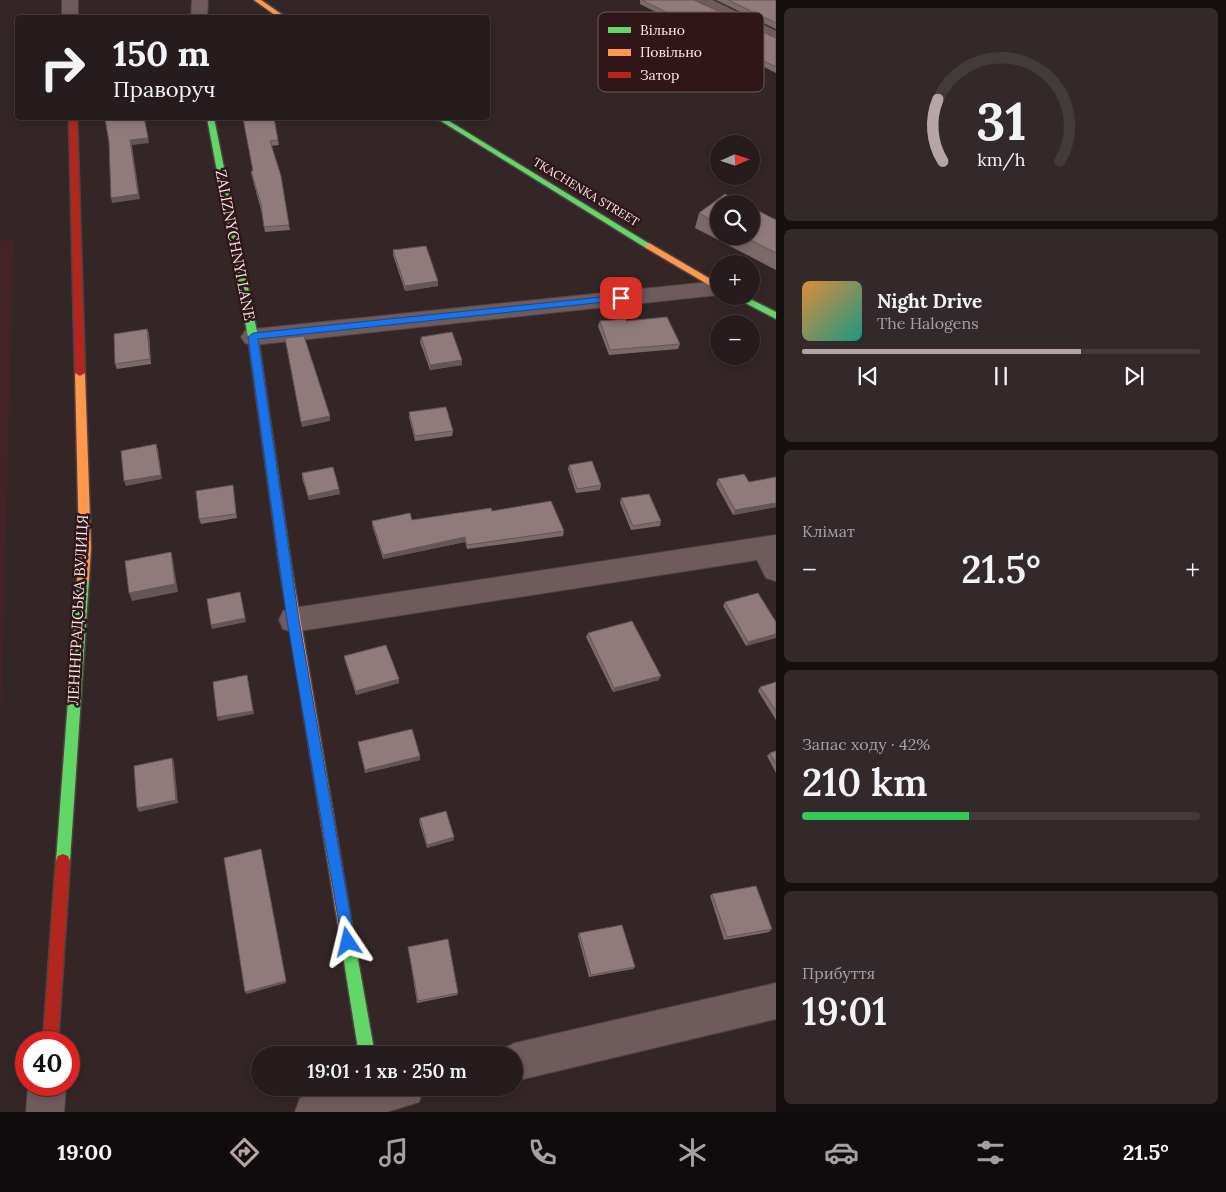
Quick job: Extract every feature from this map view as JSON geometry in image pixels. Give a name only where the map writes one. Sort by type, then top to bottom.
[{"type":"street","points":[[70,0],[70,15]]},
{"type":"street","points":[[199,15],[200,0]]},
{"type":"street","points":[[257,0],[280,15]]},
{"type":"street","points":[[699,0],[723,12]]},
{"type":"street","points":[[764,32],[776,38]]},
{"type":"street","name":"ЛЕНІНГРАДСЬКА ВУЛИЦЯ","points":[[51,1031],[85,548],[73,120]]},
{"type":"street","name":"ZALIZNYCHNYI LANE","points":[[210,120],[253,337],[293,620],[366,1046]]},
{"type":"street","name":"TKACHENKA STREET","points":[[442,120],[710,283]]},
{"type":"street","points":[[253,337],[710,292]]},
{"type":"street","name":"TKACHENKA STREET","points":[[753,305],[776,316]]},
{"type":"street","points":[[293,620],[772,555]]},
{"type":"street","points":[[523,1060],[776,1002]]},
{"type":"street","points":[[45,1112],[46,1096]]},
{"type":"street","points":[[314,1112],[376,1096]]},
{"type":"shaded area","points":[[14,240],[0,748],[0,241]]},
{"type":"building","points":[[642,0],[694,0],[720,12],[666,12]]},
{"type":"building","points":[[728,0],[776,0],[776,23],[764,17],[764,12],[753,12]]},
{"type":"building","points":[[764,32],[776,38],[776,67],[764,61]]},
{"type":"building","points":[[105,120],[144,120],[148,138],[130,140],[138,194],[111,198],[109,142]]},
{"type":"building","points":[[243,120],[274,120],[278,140],[270,141],[281,176],[289,225],[264,227],[261,204],[251,171],[253,171]]},
{"type":"building","points":[[710,205],[710,219],[699,213]]},
{"type":"building","points":[[760,212],[776,220],[776,253],[760,245]]},
{"type":"building","points":[[426,246],[438,281],[405,286],[393,250]]},
{"type":"building","points":[[667,317],[680,344],[610,350],[600,321],[626,319],[626,321]]},
{"type":"building","points":[[147,329],[150,359],[115,364],[114,334]]},
{"type":"building","points":[[452,332],[462,360],[430,365],[421,337]]},
{"type":"building","points":[[304,336],[330,416],[301,422],[285,338]]},
{"type":"building","points":[[446,407],[453,431],[415,436],[409,412]]},
{"type":"building","points":[[156,444],[161,475],[124,481],[121,451]]},
{"type":"building","points":[[592,461],[601,485],[577,489],[569,465]]},
{"type":"building","points":[[333,467],[339,489],[308,496],[302,473]]},
{"type":"building","points":[[744,474],[749,482],[776,477],[776,503],[735,510],[718,479]]},
{"type":"building","points":[[233,485],[236,514],[199,519],[196,491]]},
{"type":"building","points":[[649,494],[661,521],[633,526],[621,498]]},
{"type":"building","points":[[551,501],[564,531],[467,545],[465,537],[383,555],[372,521],[410,513],[412,520],[491,508],[492,511]]},
{"type":"building","points":[[171,552],[175,584],[129,593],[125,561]]},
{"type":"building","points":[[240,592],[245,618],[211,625],[207,599]]},
{"type":"building","points":[[758,593],[776,622],[776,634],[748,642],[725,602]]},
{"type":"building","points":[[632,621],[661,676],[614,688],[588,633]]},
{"type":"building","points":[[386,645],[399,679],[356,691],[344,656]]},
{"type":"building","points":[[247,675],[253,711],[217,717],[213,682]]},
{"type":"building","points":[[776,682],[776,711],[760,687]]},
{"type":"building","points":[[412,729],[420,756],[365,770],[358,742]]},
{"type":"building","points":[[776,751],[776,764],[770,753]]},
{"type":"building","points":[[172,758],[176,800],[137,808],[134,766]]},
{"type":"building","points":[[446,811],[454,837],[427,845],[420,818]]},
{"type":"building","points":[[261,849],[286,981],[245,992],[224,858]]},
{"type":"building","points":[[756,886],[772,929],[727,937],[712,894]]},
{"type":"building","points":[[622,925],[635,967],[591,975],[579,933]]},
{"type":"building","points":[[448,939],[458,993],[418,1001],[408,947]]},
{"type":"traffic: fast","points":[[210,120],[253,337],[286,570]]},
{"type":"traffic: fast","points":[[442,120],[649,246]]},
{"type":"traffic: fast","points":[[754,305],[776,316]]},
{"type":"traffic: fast","points":[[63,861],[83,579]]},
{"type":"traffic: fast","points":[[346,931],[365,1046]]},
{"type":"traffic: slow","points":[[257,0],[280,15]]},
{"type":"traffic: slow","points":[[649,246],[710,283]]},
{"type":"traffic: slow","points":[[80,373],[85,548],[83,579]]},
{"type":"traffic: slow","points":[[286,570],[346,931]]},
{"type":"traffic: jam","points":[[73,120],[80,373]]},
{"type":"traffic: jam","points":[[51,1031],[63,861]]},
{"type":"route","points":[[348,942],[293,620],[253,337],[621,298]]}]
